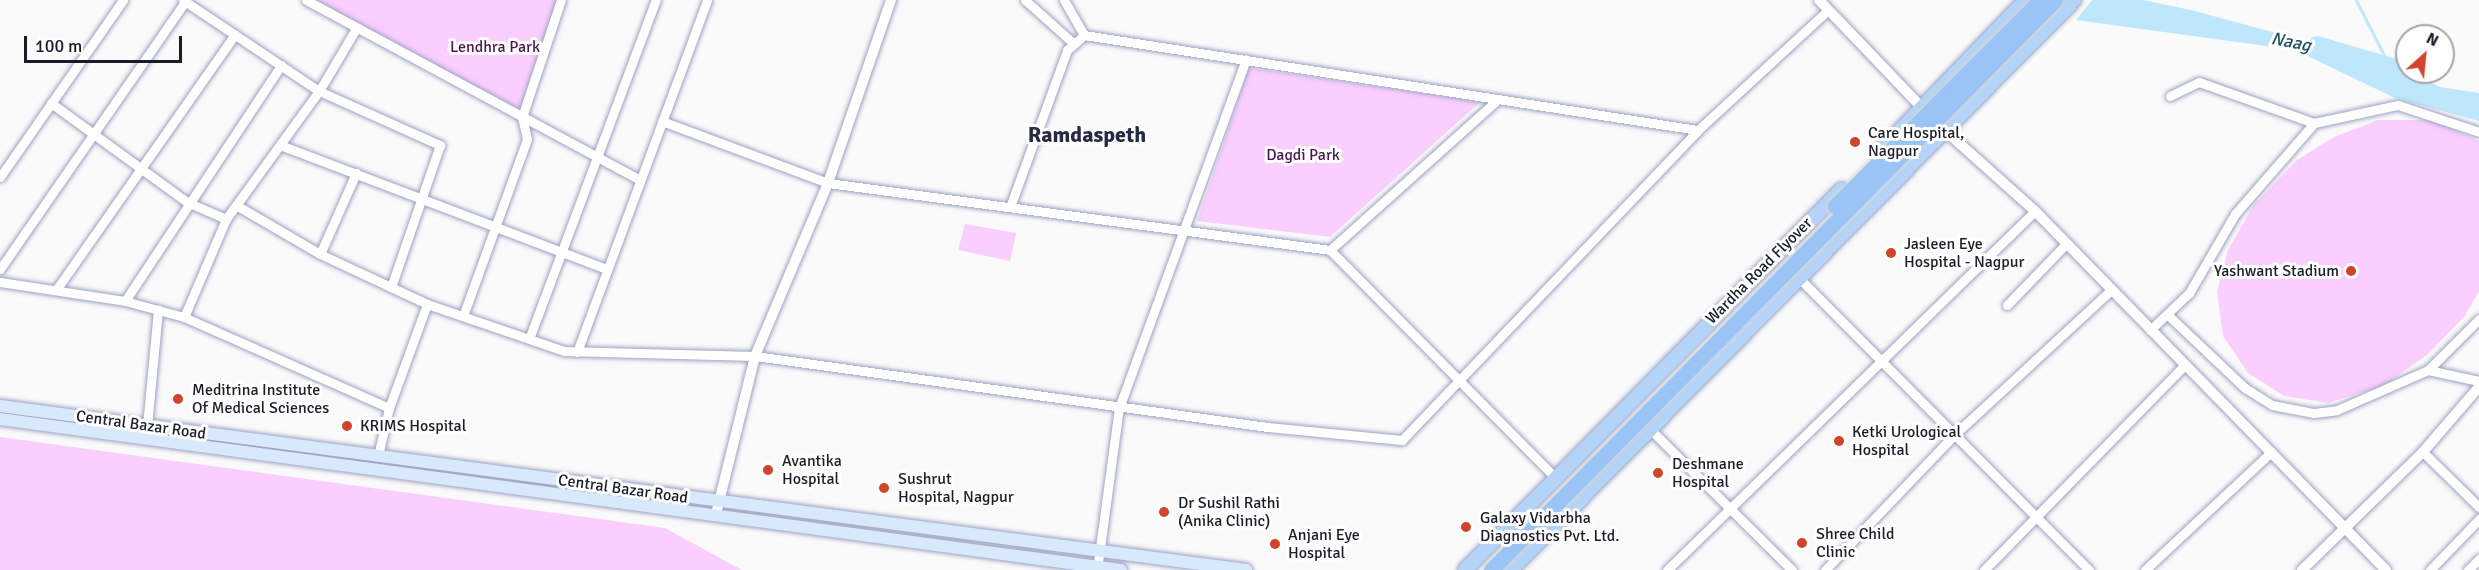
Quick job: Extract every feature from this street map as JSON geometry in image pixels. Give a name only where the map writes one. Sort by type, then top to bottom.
[{"type":"highway","name":"Wardha Road Flyover","points":[[1478,570],[2040,0]]},
{"type":"highway","name":"Wardha Road Flyover","points":[[1491,570],[2055,0]]},
{"type":"main road","points":[[1465,570],[2026,0]]},
{"type":"main road","points":[[1511,570],[1799,278],[1947,134],[2074,0]]},
{"type":"main road","name":"Central Bazar Road","points":[[0,406],[378,456],[1121,570]]},
{"type":"main road","name":"Central Bazar Road","points":[[0,419],[717,508],[1246,570]]},
{"type":"street","points":[[0,177],[123,0]]},
{"type":"street","points":[[306,0],[640,180]]},
{"type":"street","points":[[463,316],[492,226],[527,139],[522,117],[561,0]]},
{"type":"street","points":[[530,339],[564,253],[656,0]]},
{"type":"street","points":[[578,352],[707,0]]},
{"type":"street","points":[[717,508],[755,356],[828,183],[891,0]]},
{"type":"street","points":[[1025,0],[1072,42]]},
{"type":"street","points":[[1064,0],[1083,35]]},
{"type":"street","points":[[1819,0],[1947,134],[2035,211],[2110,291],[2386,570]]},
{"type":"street","points":[[0,269],[94,137],[184,1],[319,91],[440,145],[423,201],[391,286]]},
{"type":"street","points":[[236,206],[320,254],[427,304],[530,339],[578,352],[755,356],[1119,408],[1402,440],[1698,130],[1828,10]]},
{"type":"street","points":[[184,317],[226,219],[319,91],[357,27]]},
{"type":"street","points":[[56,290],[235,34]]},
{"type":"street","points":[[1010,207],[1072,42],[1083,35],[1698,130]]},
{"type":"street","points":[[1097,568],[1119,408],[1246,59]]},
{"type":"street","points":[[125,301],[187,202],[281,65]]},
{"type":"street","points":[[2170,96],[2199,82],[2314,123],[2398,105],[2479,132]]},
{"type":"street","points":[[1330,250],[1497,100]]},
{"type":"street","points":[[51,103],[94,137],[187,202],[226,219]]},
{"type":"street","points":[[662,122],[828,183],[1330,250],[1556,478]]},
{"type":"street","points":[[2150,330],[2169,316],[2189,293],[2235,214],[2314,123]]},
{"type":"street","points":[[280,145],[607,269]]},
{"type":"street","points":[[320,254],[356,173]]},
{"type":"street","points":[[1667,570],[1880,359],[2035,211]]},
{"type":"street","points":[[2007,305],[2066,244]]},
{"type":"street","points":[[1799,278],[2089,570]]},
{"type":"street","points":[[0,282],[125,301],[184,317],[389,408]]},
{"type":"street","points":[[1825,570],[1955,434],[2110,291]]},
{"type":"street","points":[[378,456],[389,408],[427,304]]},
{"type":"street","points":[[147,426],[158,310]]},
{"type":"street","points":[[2169,316],[2245,388],[2272,405],[2314,413],[2337,410],[2428,369],[2479,319]]},
{"type":"street","points":[[1984,570],[2185,365]]},
{"type":"street","points":[[2428,369],[2479,381]]},
{"type":"street","points":[[2302,570],[2423,452],[2479,387]]},
{"type":"street","points":[[1650,430],[1791,570]]},
{"type":"street","points":[[2145,570],[2271,452]]},
{"type":"street","points":[[2423,452],[2479,507]]},
{"type":"street","points":[[2430,570],[2479,519]]},
{"type":"street","points":[[2468,570],[2479,559]]},
{"type":"green space","name":"Lendhra Park","points":[[306,0],[561,0],[522,117]]},
{"type":"green space","name":"Dagdi Park","points":[[1249,68],[1480,102],[1330,237],[1197,221]]},
{"type":"green space","name":"Yashwant Stadium","points":[[2378,120],[2432,120],[2479,141],[2479,291],[2464,317],[2427,355],[2383,386],[2328,403],[2284,396],[2248,373],[2223,336],[2217,292],[2228,250],[2253,206],[2297,160],[2334,137]]},
{"type":"green space","points":[[965,224],[1016,233],[1010,261],[958,250]]},
{"type":"green space","points":[[0,437],[665,528],[742,570],[0,570]]},
{"type":"water","points":[[2092,0],[2143,0],[2191,10],[2394,65],[2395,84],[2434,84],[2479,93],[2479,121],[2395,98],[2295,50],[2076,20]]},
{"type":"waterway","points":[[2356,0],[2389,65]]},
{"type":"waterway","name":"Naag","points":[[2317,46],[2395,69]]},
{"type":"place","name":"Care Hospital, Nagpur","points":[[1855,142]]},
{"type":"place","name":"Jasleen Eye Hospital - Nagpur","points":[[1891,253]]},
{"type":"place","name":"Yashwant Stadium","points":[[2351,271]]},
{"type":"place","name":"Meditrina Institute Of Medical Sciences","points":[[178,399]]},
{"type":"place","name":"KRIMS Hospital","points":[[347,426]]},
{"type":"place","name":"Ketki Urological Hospital","points":[[1839,441]]},
{"type":"place","name":"Avantika Hospital","points":[[768,470]]},
{"type":"place","name":"Deshmane Hospital","points":[[1658,473]]},
{"type":"place","name":"Sushrut Hospital, Nagpur","points":[[884,488]]},
{"type":"place","name":"Dr Sushil Rathi (Anika Clinic)","points":[[1164,512]]},
{"type":"place","name":"Galaxy Vidarbha Diagnostics Pvt. Ltd.","points":[[1466,527]]},
{"type":"place","name":"Shree Child Clinic","points":[[1802,543]]},
{"type":"place","name":"Anjani Eye Hospital","points":[[1275,544]]},
{"type":"district","name":"Ramdaspeth","points":[[1087,135]]}]
